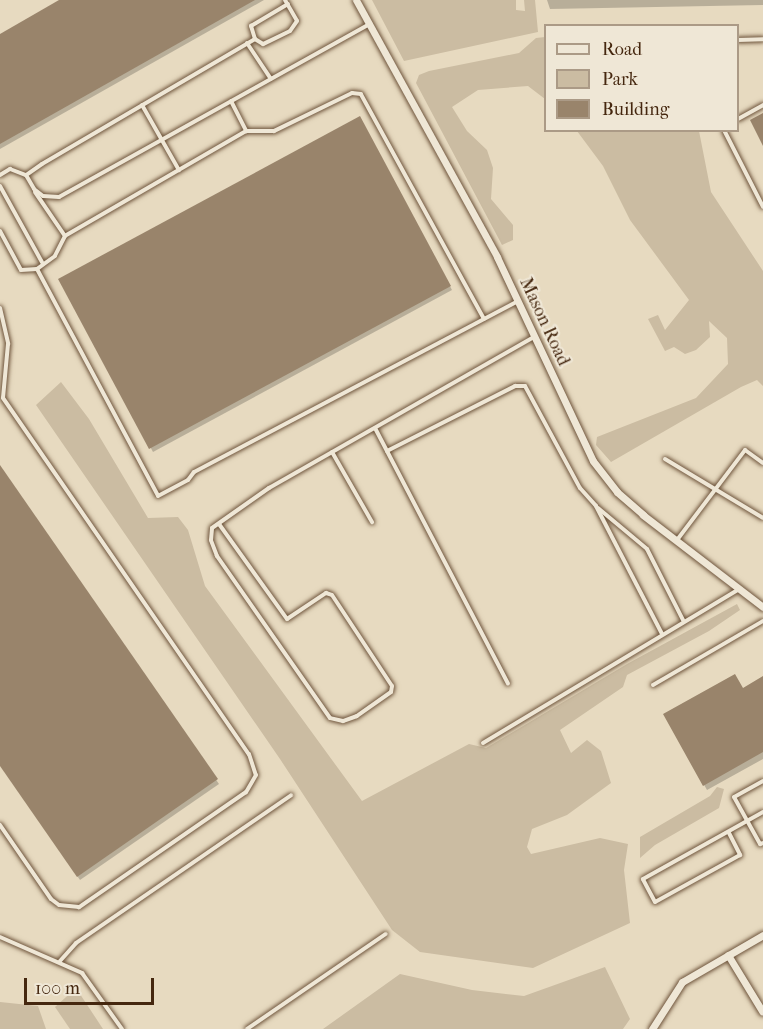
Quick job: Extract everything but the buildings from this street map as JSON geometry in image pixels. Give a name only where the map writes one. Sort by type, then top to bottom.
[{"type":"street","name":"Mason Road","points":[[356,0],[518,301],[593,462],[617,492],[676,540],[762,604]]},
{"type":"street","points":[[652,1029],[681,982],[763,935]]},
{"type":"street","points":[[729,955],[762,1011]]},
{"type":"lane","points":[[286,2],[297,21],[290,31],[263,44],[255,39],[251,26],[286,2]]},
{"type":"lane","points":[[33,189],[43,196],[59,197],[369,24]]},
{"type":"lane","points":[[26,175],[255,39]]},
{"type":"lane","points":[[739,40],[763,39]]},
{"type":"lane","points":[[247,43],[271,79]]},
{"type":"lane","points":[[37,269],[42,262],[55,256],[65,236],[246,130],[274,131],[352,93],[361,94],[484,318]]},
{"type":"lane","points":[[231,101],[246,130]]},
{"type":"lane","points":[[142,105],[179,170]]},
{"type":"lane","points":[[739,118],[763,105]]},
{"type":"lane","points":[[725,132],[763,207]]},
{"type":"lane","points":[[0,175],[10,169],[26,175],[65,236]]},
{"type":"lane","points":[[0,186],[42,262]]},
{"type":"lane","points":[[0,231],[21,270],[37,269]]},
{"type":"lane","points":[[37,269],[158,496],[188,480],[194,472],[518,301]]},
{"type":"lane","points":[[0,308],[8,344],[3,398],[249,754],[256,775],[246,792],[79,907],[59,905],[51,899],[0,825]]},
{"type":"lane","points":[[219,524],[287,619],[326,593],[332,595],[390,683],[391,692],[350,720],[330,718],[218,556],[211,540],[213,528],[269,488],[534,336]]},
{"type":"lane","points":[[387,451],[515,386],[525,386],[580,488],[596,506],[647,549],[683,620]]},
{"type":"lane","points":[[375,428],[508,683]]},
{"type":"lane","points":[[676,540],[745,450],[763,463]]},
{"type":"lane","points":[[332,452],[372,522]]},
{"type":"lane","points":[[666,459],[763,518]]},
{"type":"lane","points":[[596,506],[662,634]]},
{"type":"lane","points":[[483,743],[683,620],[740,589]]},
{"type":"lane","points":[[653,685],[763,621]]},
{"type":"lane","points":[[763,781],[734,797],[760,844],[763,843]]},
{"type":"lane","points":[[60,961],[76,943],[291,795]]},
{"type":"lane","points":[[729,833],[740,855],[655,902],[643,879],[763,813]]},
{"type":"lane","points":[[247,1029],[386,934]]},
{"type":"lane","points":[[0,937],[60,961],[88,979],[122,1029]]},
{"type":"green space","points":[[372,0],[516,0],[516,10],[525,11],[524,0],[535,0],[538,32],[404,61]]},
{"type":"green space","points":[[544,37],[544,98],[528,86],[478,90],[452,107],[467,131],[487,150],[493,168],[491,199],[513,225],[513,240],[502,245],[416,83],[419,75],[429,71],[519,53],[536,38]]},
{"type":"green space","points":[[578,132],[699,132],[711,192],[763,271],[763,386],[757,380],[741,387],[611,462],[596,445],[597,437],[696,398],[728,364],[727,338],[709,321],[710,337],[696,350],[685,354],[674,347],[665,351],[648,319],[658,315],[665,330],[689,300],[630,220],[603,166]]},
{"type":"green space","points":[[61,382],[89,419],[148,518],[178,517],[188,530],[205,586],[362,801],[469,744],[486,748],[627,664],[737,604],[740,610],[709,631],[627,675],[623,687],[560,730],[571,753],[587,740],[601,751],[611,783],[567,815],[532,829],[527,847],[531,854],[600,838],[628,844],[624,870],[630,923],[533,968],[420,952],[392,930],[280,759],[36,405]]},
{"type":"green space","points":[[717,787],[724,789],[719,808],[655,845],[640,858],[640,837],[710,796]]},
{"type":"green space","points":[[605,967],[630,1019],[623,1029],[323,1029],[400,974],[472,990],[524,996]]},
{"type":"green space","points":[[76,988],[103,1029],[70,1029],[55,1007]]},
{"type":"green space","points":[[0,1002],[38,1006],[46,1029],[0,1029]]}]
